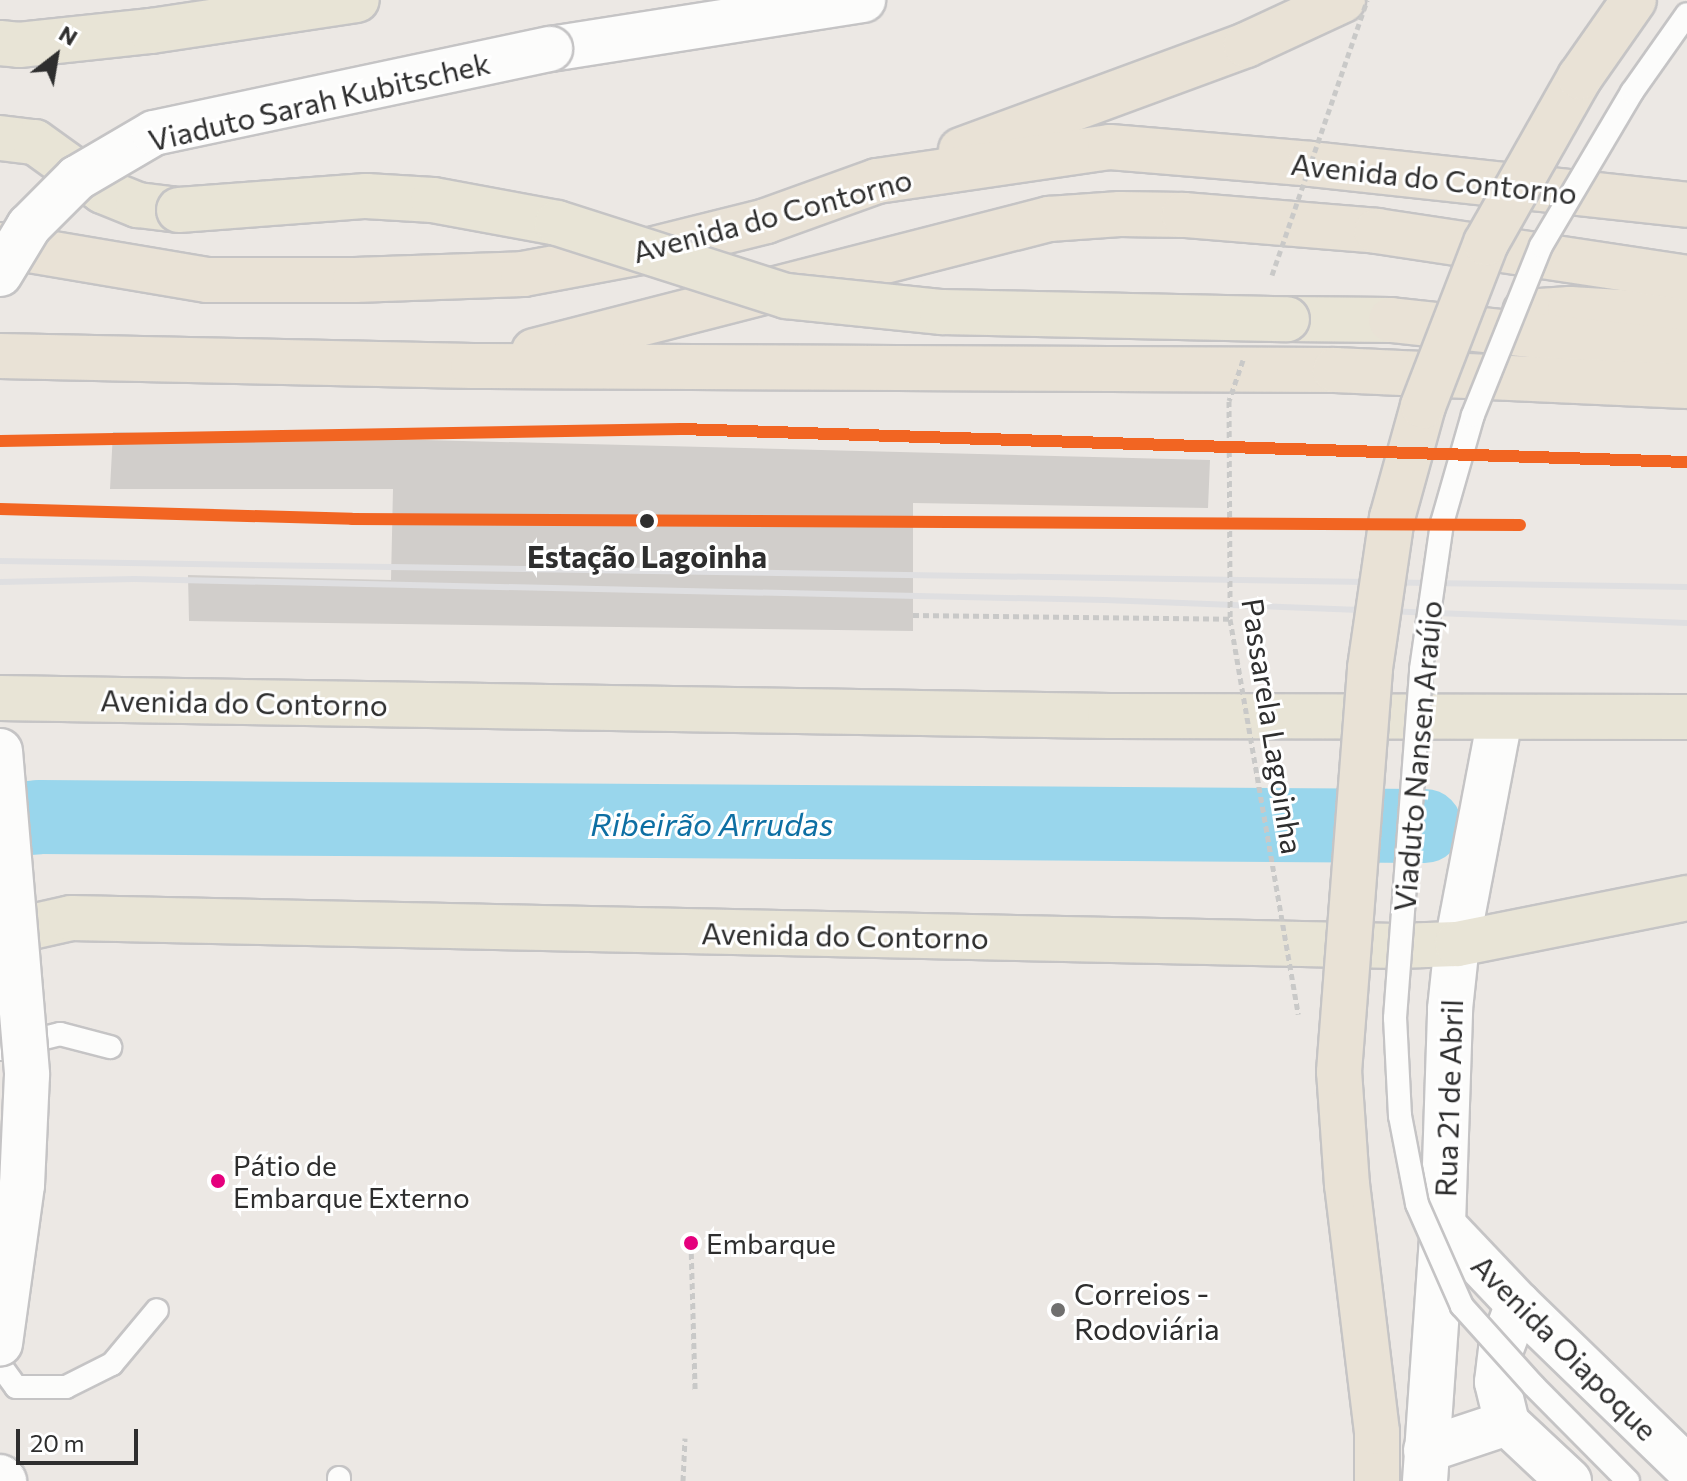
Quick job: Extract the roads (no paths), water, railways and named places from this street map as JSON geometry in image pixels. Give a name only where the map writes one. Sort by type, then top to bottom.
[{"type":"highway","points":[[877,181],[1246,45],[1343,0]]},
{"type":"highway","points":[[1377,1481],[1377,1432],[1347,1185],[1339,1072],[1370,668],[1392,518],[1423,406],[1486,243],[1580,77],[1634,0]]},
{"type":"highway","name":"Avenida do Contorno","points":[[0,245],[207,280],[355,280],[523,274],[642,252],[766,221],[877,181],[1110,147],[1680,202]]},
{"type":"highway","name":"Avenida do Contorno","points":[[473,366],[1049,219],[1184,215],[1377,231],[1687,278]]},
{"type":"highway","points":[[1391,320],[1570,309],[1687,316]]},
{"type":"highway","points":[[1391,320],[1687,352]]},
{"type":"highway","name":"Avenida do Contorno","points":[[0,356],[473,366],[1335,370],[1687,386]]},
{"type":"main road","points":[[0,43],[19,45],[151,31],[357,0]]},
{"type":"main road","name":"Viaduto Sarah Kubitschek","points":[[0,274],[29,226],[77,178],[154,133],[550,49],[863,0]]},
{"type":"main road","points":[[0,138],[35,142],[103,191],[138,205],[179,210],[366,196],[433,200],[557,223],[786,296],[942,312],[1279,300],[1391,320]]},
{"type":"main road","name":"Avenida do Contorno","points":[[0,698],[1094,716],[1687,717]]},
{"type":"main road","name":"Rua 21 de Abril","points":[[1417,1471],[1443,1225],[1450,1009],[1457,944],[1500,718]]},
{"type":"main road","points":[[0,751],[27,1075],[22,1185],[0,1343]]},
{"type":"main road","name":"Avenida do Contorno","points":[[0,934],[71,918],[1205,943],[1457,944],[1680,901]]},
{"type":"main road","name":"Avenida Oiapoque","points":[[1443,1225],[1518,1304],[1687,1468]]},
{"type":"main road","points":[[1518,1304],[1501,1349],[1497,1382],[1507,1423],[1569,1481]]},
{"type":"main road","points":[[1417,1471],[1507,1423]]},
{"type":"lane","name":"Viaduto Nansen Araújo","points":[[1628,1481],[1534,1386],[1462,1306],[1417,1204],[1400,1116],[1395,1018],[1421,669],[1442,523],[1473,415],[1541,246],[1632,92],[1687,14]]},
{"type":"lane","points":[[0,1049],[60,1034],[110,1047]]},
{"type":"lane","points":[[0,1365],[16,1387],[66,1387],[112,1364],[157,1310]]},
{"type":"waterway","name":"Ribeirão Arrudas","points":[[0,820],[39,817],[1425,826]]},
{"type":"railway","points":[[0,561],[1687,587]]},
{"type":"railway","points":[[0,582],[134,579],[1105,600],[1687,623]]},
{"type":"place","name":"Estação Lagoinha","points":[[647,521]]},
{"type":"place","name":"Pátio de Embarque Externo","points":[[218,1181]]},
{"type":"place","name":"Embarque","points":[[691,1243]]},
{"type":"place","name":"Correios - Rodoviária","points":[[1058,1310]]}]
